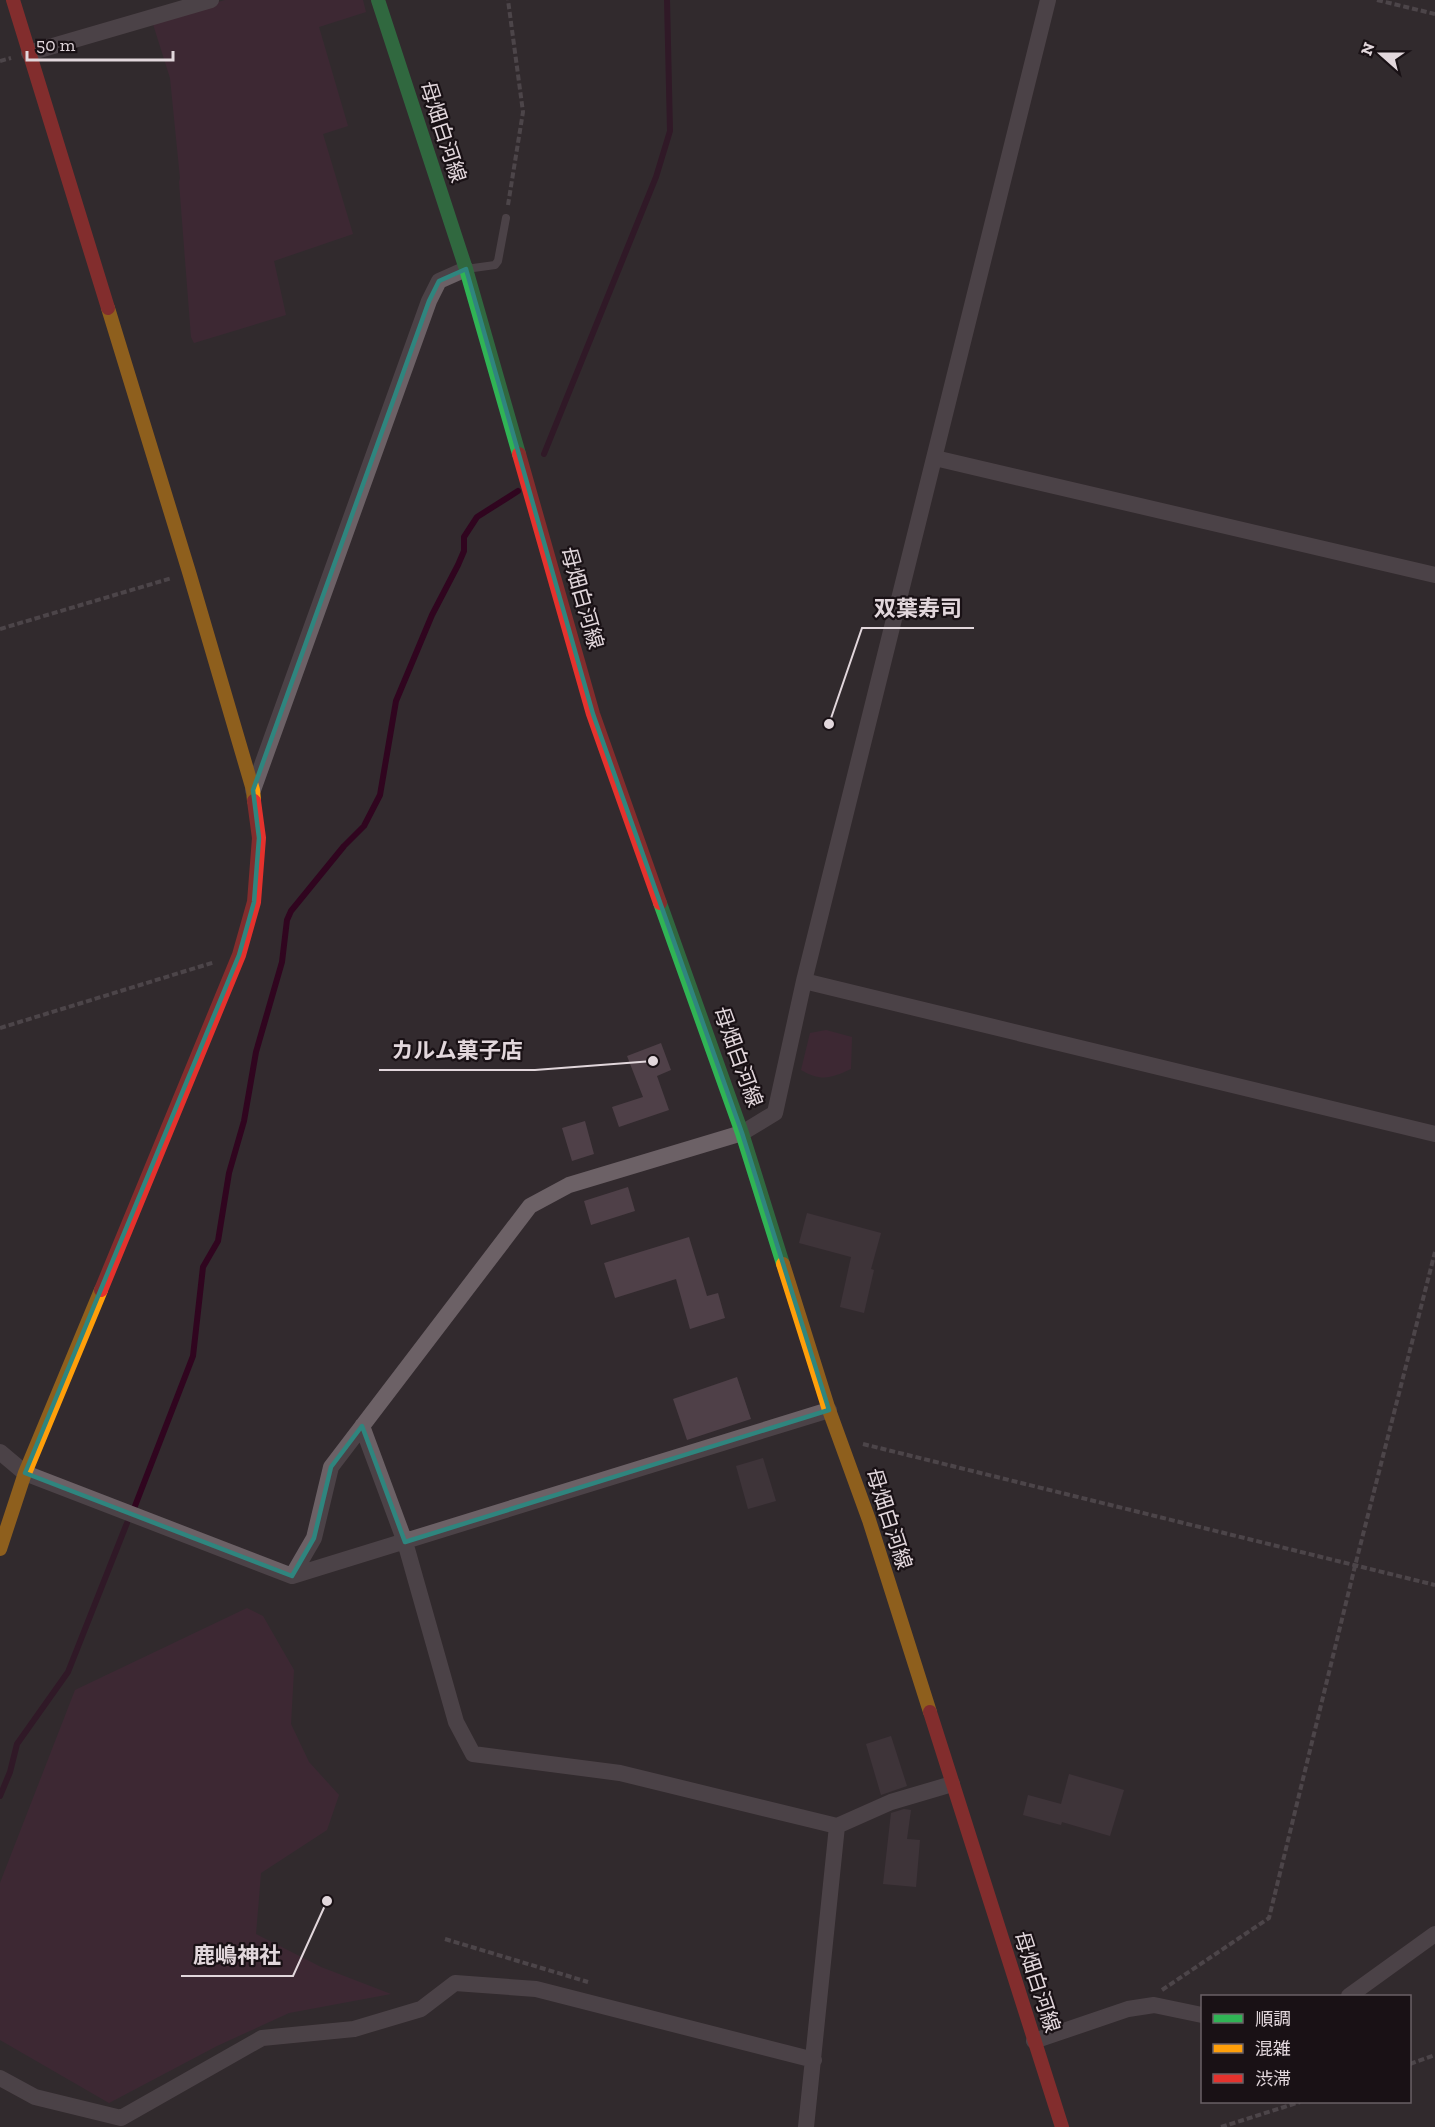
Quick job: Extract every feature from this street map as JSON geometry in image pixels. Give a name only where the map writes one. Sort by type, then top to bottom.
[{"type":"main road","points":[[0,1549],[25,1473],[239,955],[254,902],[259,838],[253,790],[189,573],[13,0]]},
{"type":"main road","name":"母畑白河線","points":[[378,0],[466,269],[593,714],[742,1133],[1062,2127]]},
{"type":"street","points":[[29,53],[211,0]]},
{"type":"street","points":[[292,1576],[314,1538],[331,1467],[530,1206],[570,1185],[742,1133],[775,1113],[804,981],[1048,0]]},
{"type":"street","points":[[253,790],[429,301],[439,281],[466,269]]},
{"type":"street","points":[[935,458],[1435,574]]},
{"type":"street","points":[[804,981],[1435,1134]]},
{"type":"street","points":[[0,1452],[25,1473],[292,1576],[830,1410]]},
{"type":"street","points":[[362,1426],[405,1542],[456,1722],[473,1754],[620,1773],[837,1826],[891,1802],[952,1784]]},
{"type":"street","points":[[806,2127],[837,1826]]},
{"type":"street","points":[[1350,1995],[1435,1934]]},
{"type":"street","points":[[0,2078],[35,2097],[121,2118],[262,2038],[354,2030],[421,2008],[455,1983],[536,1989],[814,2060]]},
{"type":"street","points":[[1034,2041],[1128,2009],[1154,2005],[1201,2015]]},
{"type":"lane","points":[[466,269],[495,265],[498,261],[506,218]]},
{"type":"path","points":[[506,218],[523,112],[508,0]]},
{"type":"path","points":[[1377,0],[1435,14]]},
{"type":"path","points":[[0,629],[189,573]]},
{"type":"path","points":[[0,1028],[239,955]]},
{"type":"path","points":[[1154,2005],[1154,1995],[1269,1918],[1435,1252]]},
{"type":"path","points":[[842,1442],[871,1445],[1435,1585]]},
{"type":"path","points":[[1411,2064],[1435,2055]]},
{"type":"path","points":[[1221,2127],[1297,2103]]},
{"type":"highlighted area","points":[[466,269],[593,714],[742,1133],[829,1410],[405,1542],[362,1426],[331,1467],[314,1538],[292,1576],[25,1473],[239,955],[254,902],[259,838],[253,790],[429,301],[439,281]]},
{"type":"shaded area","points":[[225,0],[363,0],[366,12],[319,27],[348,126],[323,134],[353,234],[274,261],[286,315],[194,343],[191,337],[180,178],[170,78],[152,21]]},
{"type":"shaded area","points":[[826,1030],[852,1037],[851,1069],[826,1077],[808,1074],[801,1070],[810,1033]]},
{"type":"shaded area","points":[[247,1608],[263,1616],[294,1670],[291,1724],[309,1762],[339,1795],[327,1830],[261,1873],[256,1934],[321,1967],[391,1994],[289,2013],[217,2046],[109,2103],[0,2040],[0,1883],[75,1690]]},
{"type":"building","points":[[661,1043],[671,1070],[657,1076],[669,1110],[619,1127],[612,1107],[643,1097],[627,1056]]},
{"type":"building","points":[[585,1121],[594,1154],[572,1161],[562,1128]]},
{"type":"building","points":[[628,1187],[635,1211],[591,1225],[584,1201]]},
{"type":"building","points":[[807,1213],[881,1233],[871,1269],[874,1270],[864,1313],[840,1307],[851,1257],[799,1243]]},
{"type":"building","points":[[689,1237],[707,1296],[718,1293],[725,1318],[690,1329],[676,1279],[615,1298],[604,1263]]},
{"type":"building","points":[[737,1377],[751,1419],[687,1440],[673,1399]]},
{"type":"building","points":[[763,1458],[776,1501],[748,1509],[736,1466]]},
{"type":"building","points":[[891,1736],[907,1786],[881,1795],[866,1744]]},
{"type":"building","points":[[1069,1774],[1124,1790],[1110,1836],[1062,1822],[1061,1825],[1023,1815],[1028,1795],[1061,1804]]},
{"type":"building","points":[[904,1809],[911,1810],[907,1839],[920,1840],[916,1887],[883,1884],[891,1813]]},
{"type":"waterway","points":[[544,454],[656,177],[670,131],[667,0]]},
{"type":"waterway","points":[[135,1506],[193,1356],[203,1267],[218,1241],[229,1173],[244,1121],[256,1052],[282,962],[287,920],[291,911],[344,846],[364,826],[380,795],[396,701],[432,615],[464,551],[464,537],[477,517],[518,491]]},
{"type":"waterway","points":[[0,1796],[10,1772],[17,1744],[68,1672],[127,1523]]},
{"type":"traffic: fast","points":[[378,0],[466,269],[519,454]]},
{"type":"traffic: fast","points":[[660,903],[742,1133],[783,1264]]},
{"type":"traffic: slow","points":[[108,308],[189,572],[253,790],[254,801]]},
{"type":"traffic: slow","points":[[783,1264],[829,1410],[869,1520],[930,1712]]},
{"type":"traffic: slow","points":[[0,1549],[25,1473],[101,1290]]},
{"type":"traffic: jam","points":[[13,0],[108,308]]},
{"type":"traffic: jam","points":[[519,454],[593,714],[660,903]]},
{"type":"traffic: jam","points":[[101,1290],[239,955],[254,902],[259,838],[254,801]]},
{"type":"traffic: jam","points":[[930,1712],[1062,2127]]},
{"type":"place","name":"双葉寿司","points":[[829,724]]},
{"type":"place","name":"カルム菓子店","points":[[653,1061]]},
{"type":"place","name":"鹿嶋神社","points":[[327,1901]]}]
